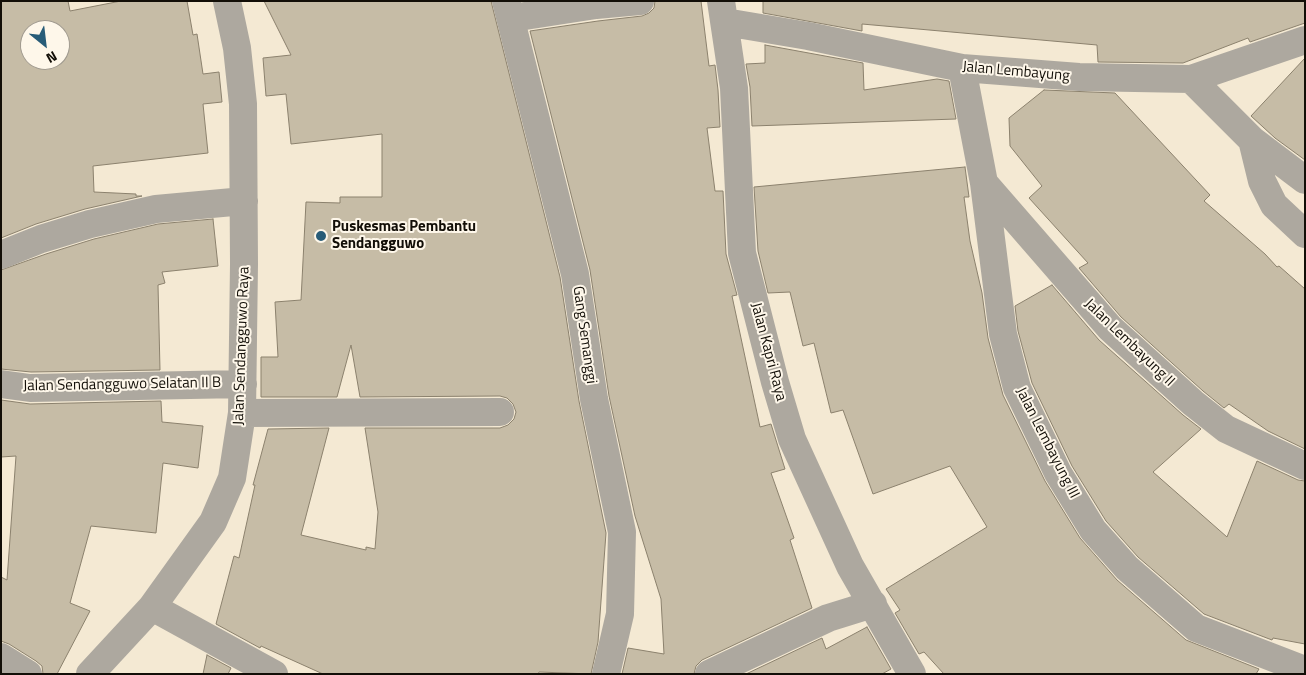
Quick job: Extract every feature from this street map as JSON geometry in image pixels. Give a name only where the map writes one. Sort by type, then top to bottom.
[{"type":"street","name":"Jalan Sendangguwo Raya","points":[[90,674],[152,606],[213,522],[232,478],[242,413],[243,384],[243,104],[237,48],[227,1]]},
{"type":"street","points":[[509,10],[640,1]]},
{"type":"street","name":"Gang Semanggi","points":[[509,10],[575,274],[594,399],[622,532],[620,614],[606,674]]},
{"type":"street","name":"Jalan Lembayung","points":[[723,12],[808,36],[962,68],[1079,77],[1191,79],[1305,40]]},
{"type":"street","name":"Jalan Kapri Raya","points":[[723,12],[734,88],[742,253],[775,382],[792,438],[850,566],[912,674]]},
{"type":"street","name":"Jalan Lembayung III","points":[[962,68],[984,183],[1004,334],[1018,388],[1058,472],[1093,530],[1127,568],[1196,628],[1305,670]]},
{"type":"street","points":[[1191,79],[1252,140],[1305,180]]},
{"type":"street","points":[[1252,140],[1262,180],[1274,205],[1305,234]]},
{"type":"street","name":"Jalan Lembayung II","points":[[984,183],[1110,328],[1193,403],[1226,429],[1305,466]]},
{"type":"street","points":[[1,255],[41,239],[90,224],[156,209],[244,201]]},
{"type":"street","name":"Jalan Sendangguwo Selatan II B","points":[[1,384],[30,388],[243,384]]},
{"type":"street","points":[[242,413],[500,412]]},
{"type":"street","points":[[709,674],[828,618],[873,604]]},
{"type":"street","points":[[152,606],[274,674]]},
{"type":"street","points":[[1,657],[28,674]]},
{"type":"building","points":[[1,1],[68,1],[70,11],[121,1],[187,1],[193,35],[197,34],[203,74],[219,72],[222,102],[203,104],[208,153],[93,166],[94,192],[142,196],[85,209],[36,224],[1,238]]},
{"type":"building","points":[[264,1],[491,1],[560,277],[579,401],[606,533],[598,642],[591,674],[539,672],[538,674],[323,674],[261,646],[260,648],[216,624],[234,556],[239,558],[255,485],[253,485],[268,429],[329,428],[301,535],[366,550],[366,547],[375,549],[378,512],[365,428],[500,428],[508,425],[514,419],[516,412],[513,404],[507,398],[500,396],[360,397],[351,345],[337,397],[261,397],[261,357],[278,357],[275,302],[301,300],[306,202],[340,203],[340,197],[382,197],[382,134],[291,144],[286,94],[266,96],[263,58],[291,55]]},
{"type":"building","points":[[655,1],[701,1],[709,66],[715,65],[718,90],[720,127],[707,128],[715,191],[723,191],[726,254],[737,295],[732,296],[760,427],[771,424],[785,469],[771,473],[794,538],[790,540],[812,608],[702,660],[696,666],[694,674],[622,674],[628,648],[664,654],[661,599],[635,516],[609,396],[590,270],[530,31],[642,16],[654,8]]},
{"type":"building","points":[[763,1],[1305,1],[1305,23],[1250,42],[1248,38],[1183,63],[1098,62],[1097,45],[862,24],[862,31],[763,13]]},
{"type":"building","points":[[765,45],[863,63],[864,90],[937,79],[949,81],[956,119],[752,126],[750,87],[746,64],[765,63]]},
{"type":"building","points":[[1305,58],[1305,160],[1275,138],[1251,116]]},
{"type":"building","points":[[1044,90],[1115,93],[1210,195],[1204,201],[1265,254],[1277,267],[1279,266],[1305,289],[1305,449],[1268,431],[1229,404],[1224,408],[1121,317],[1079,268],[1088,263],[1029,198],[1042,186],[1010,146],[1009,118]]},
{"type":"building","points":[[965,167],[969,197],[964,197],[970,241],[982,293],[988,338],[1003,395],[1045,481],[1080,538],[1117,580],[1186,640],[1259,669],[1256,674],[944,674],[924,652],[919,654],[895,613],[900,610],[886,589],[987,527],[950,466],[873,494],[843,410],[831,413],[814,343],[803,346],[790,292],[768,293],[758,251],[754,187]]},
{"type":"building","points":[[213,219],[218,266],[162,272],[165,283],[158,285],[160,370],[31,372],[1,369],[1,270],[94,239],[158,224]]},
{"type":"building","points":[[1052,285],[1099,340],[1201,429],[1153,472],[1227,537],[1257,461],[1298,480],[1305,481],[1305,644],[1273,638],[1272,640],[1204,614],[1138,557],[1106,521],[1072,466],[1032,383],[1018,331],[1015,306]]},
{"type":"building","points":[[1,400],[30,404],[161,401],[162,422],[203,426],[198,468],[163,463],[156,533],[91,526],[70,603],[90,611],[57,674],[43,674],[42,666],[36,661],[1,641],[1,577],[7,580],[16,456],[1,457]]},
{"type":"building","points":[[867,627],[891,669],[882,674],[746,674],[822,638],[826,649]]},
{"type":"building","points":[[207,655],[231,668],[228,674],[203,674]]},
{"type":"place","name":"Puskesmas Pembantu Sendangguwo","points":[[321,236]]}]
